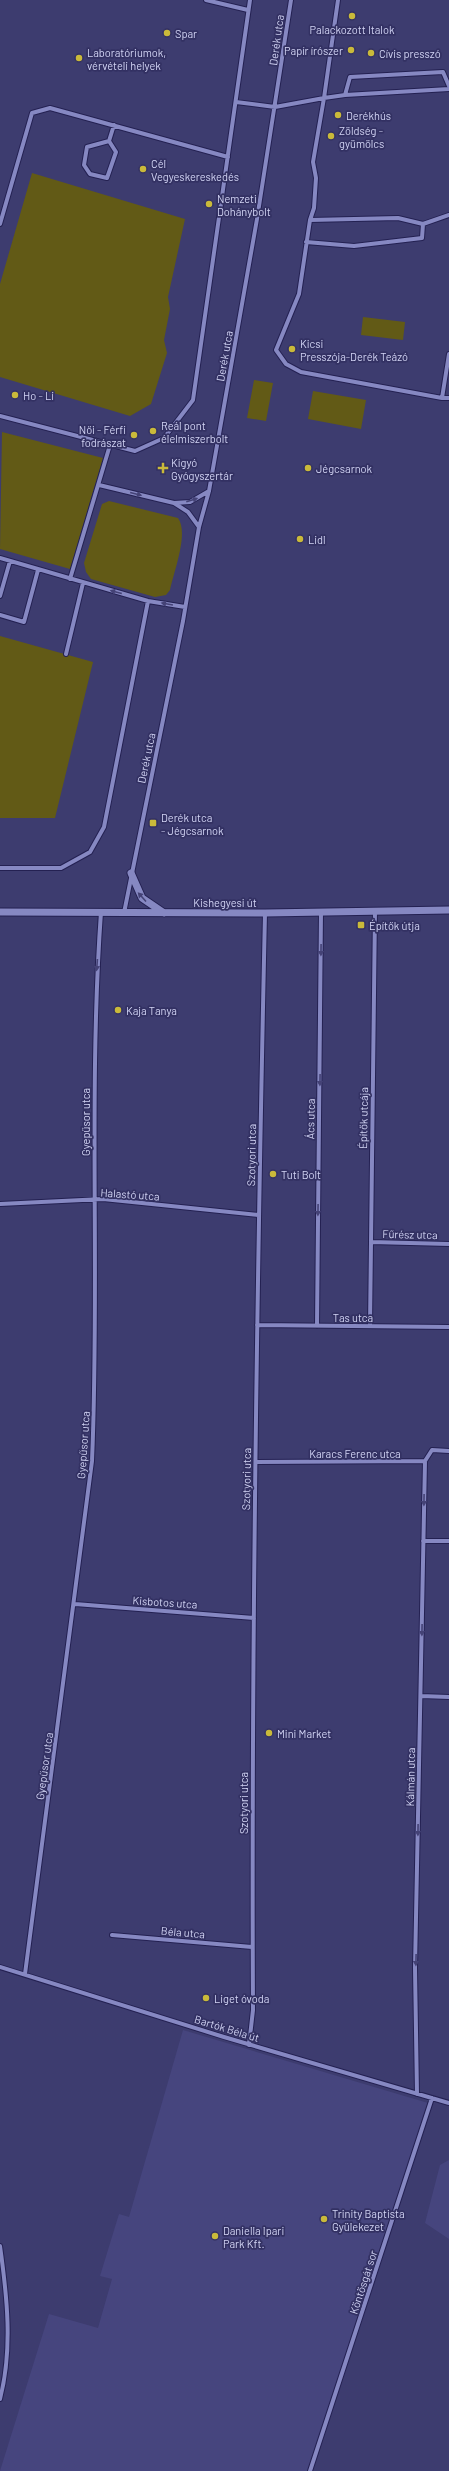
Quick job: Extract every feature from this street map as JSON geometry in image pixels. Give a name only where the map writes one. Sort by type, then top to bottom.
[{"type":"street","points":[[206,0],[248,10]]},
{"type":"street","points":[[0,416],[135,451],[164,438],[193,400],[250,0]]},
{"type":"street","name":"Derék utca","points":[[124,913],[185,607],[199,527],[209,491],[275,107],[291,0]]},
{"type":"street","points":[[338,0],[313,162],[316,178],[314,208],[306,242],[299,294],[276,350],[286,364],[293,370],[324,378],[449,398]]},
{"type":"street","points":[[345,95],[350,78],[443,72],[449,86]]},
{"type":"street","points":[[236,102],[275,107],[345,95],[449,89]]},
{"type":"street","points":[[0,224],[32,113],[38,111],[50,108],[228,157]]},
{"type":"street","points":[[109,141],[87,147],[84,165],[90,174],[107,178],[116,152],[109,141],[114,125]]},
{"type":"street","points":[[310,220],[398,218],[423,224],[449,216]]},
{"type":"street","points":[[306,242],[354,246],[422,238],[423,224]]},
{"type":"street","points":[[442,398],[449,354]]},
{"type":"street","points":[[70,579],[110,445]]},
{"type":"street","points":[[99,485],[174,503],[190,502],[209,491]]},
{"type":"street","points":[[174,503],[188,512],[199,527]]},
{"type":"street","points":[[0,558],[148,601],[185,607]]},
{"type":"street","points":[[0,596],[10,561]]},
{"type":"street","points":[[0,615],[24,622],[38,570]]},
{"type":"street","points":[[66,654],[83,583]]},
{"type":"street","points":[[0,868],[61,868],[90,852],[104,827],[148,601]]},
{"type":"street","points":[[131,873],[142,898],[164,913]]},
{"type":"street","name":"Kishegyesi út","points":[[0,912],[265,913],[449,910]]},
{"type":"street","name":"Építők utcája","points":[[370,1326],[375,911]]},
{"type":"street","name":"Gyepűsor utca","points":[[25,1974],[75,1604],[92,1461],[96,1376],[94,1201],[95,988],[101,912]]},
{"type":"street","name":"Ács utca","points":[[317,1326],[321,912]]},
{"type":"street","name":"Szotyori utca","points":[[249,2045],[253,2010],[254,1618],[258,1215],[265,913]]},
{"type":"street","name":"Halastó utca","points":[[0,1204],[94,1201],[103,1199],[258,1215]]},
{"type":"street","name":"Fűrész utca","points":[[371,1242],[449,1244]]},
{"type":"street","name":"Tas utca","points":[[257,1325],[449,1327]]},
{"type":"street","points":[[425,1461],[432,1450],[449,1451]]},
{"type":"street","name":"Karacs Ferenc utca","points":[[256,1462],[425,1461]]},
{"type":"street","name":"Kálmán utca","points":[[417,2094],[415,1968],[425,1461]]},
{"type":"street","points":[[424,1541],[449,1541]]},
{"type":"street","name":"Kisbotos utca","points":[[75,1604],[254,1618]]},
{"type":"street","points":[[421,1696],[449,1697]]},
{"type":"street","name":"Béla utca","points":[[112,1936],[252,1947]]},
{"type":"street","name":"Bartók Béla út","points":[[0,1967],[249,2045],[449,2103]]},
{"type":"street","name":"Köntösgát sor","points":[[310,2471],[432,2098]]},
{"type":"street","points":[[0,2246],[7,2293],[8,2358],[0,2399]]},
{"type":"shaded area","points":[[32,173],[185,219],[168,297],[170,309],[164,340],[167,353],[151,404],[130,416],[0,377],[0,284]]},
{"type":"shaded area","points":[[363,317],[405,322],[403,340],[361,335]]},
{"type":"shaded area","points":[[254,380],[273,383],[266,421],[247,418]]},
{"type":"shaded area","points":[[313,391],[366,400],[361,429],[308,419]]},
{"type":"shaded area","points":[[2,432],[103,458],[70,569],[0,549]]},
{"type":"shaded area","points":[[109,501],[178,518],[182,533],[180,552],[170,590],[166,595],[155,597],[91,579],[86,572],[84,563],[102,504]]},
{"type":"shaded area","points":[[0,636],[93,662],[55,818],[0,818]]},
{"type":"shaded area","points":[[183,2030],[428,2103],[308,2471],[0,2471],[49,2314],[98,2328],[112,2279],[100,2276],[119,2214],[129,2217]]},
{"type":"shaded area","points":[[449,2160],[449,2239],[425,2223],[440,2165]]},
{"type":"place","name":"Palackozott Italok","points":[[352,16]]},
{"type":"place","name":"Spar","points":[[167,33]]},
{"type":"place","name":"Papír írószer","points":[[351,50]]},
{"type":"place","name":"Cívis presszó","points":[[371,53]]},
{"type":"place","name":"Laboratóriumok, vérvételi helyek","points":[[79,58]]},
{"type":"place","name":"Derékhús","points":[[338,115]]},
{"type":"place","name":"Zöldség - gyümölcs","points":[[331,136]]},
{"type":"place","name":"Cél Vegyeskereskedés","points":[[143,169]]},
{"type":"place","name":"Nemzeti Dohánybolt","points":[[209,204]]},
{"type":"place","name":"Kicsi Presszója-Derék Teázó","points":[[292,349]]},
{"type":"place","name":"Ho - Li","points":[[15,395]]},
{"type":"place","name":"Reál pont élelmiszerbolt","points":[[153,431]]},
{"type":"place","name":"Női - Férfi fodrászat","points":[[134,435]]},
{"type":"place","name":"Kigyó Gyógyszertár","points":[[163,468]]},
{"type":"place","name":"Jégcsarnok","points":[[308,468]]},
{"type":"place","name":"Lidl","points":[[300,539]]},
{"type":"place","name":"Derék utca - Jégcsarnok","points":[[153,823]]},
{"type":"place","name":"Építők útja","points":[[361,925]]},
{"type":"place","name":"Kaja Tanya","points":[[118,1010]]},
{"type":"place","name":"Tuti Bolt","points":[[273,1174]]},
{"type":"place","name":"Mini Market","points":[[269,1733]]},
{"type":"place","name":"Liget óvoda","points":[[206,1998]]},
{"type":"place","name":"Trinity Baptista Gyülekezet","points":[[324,2219]]},
{"type":"place","name":"Daniella Ipari Park Kft.","points":[[215,2236]]}]
